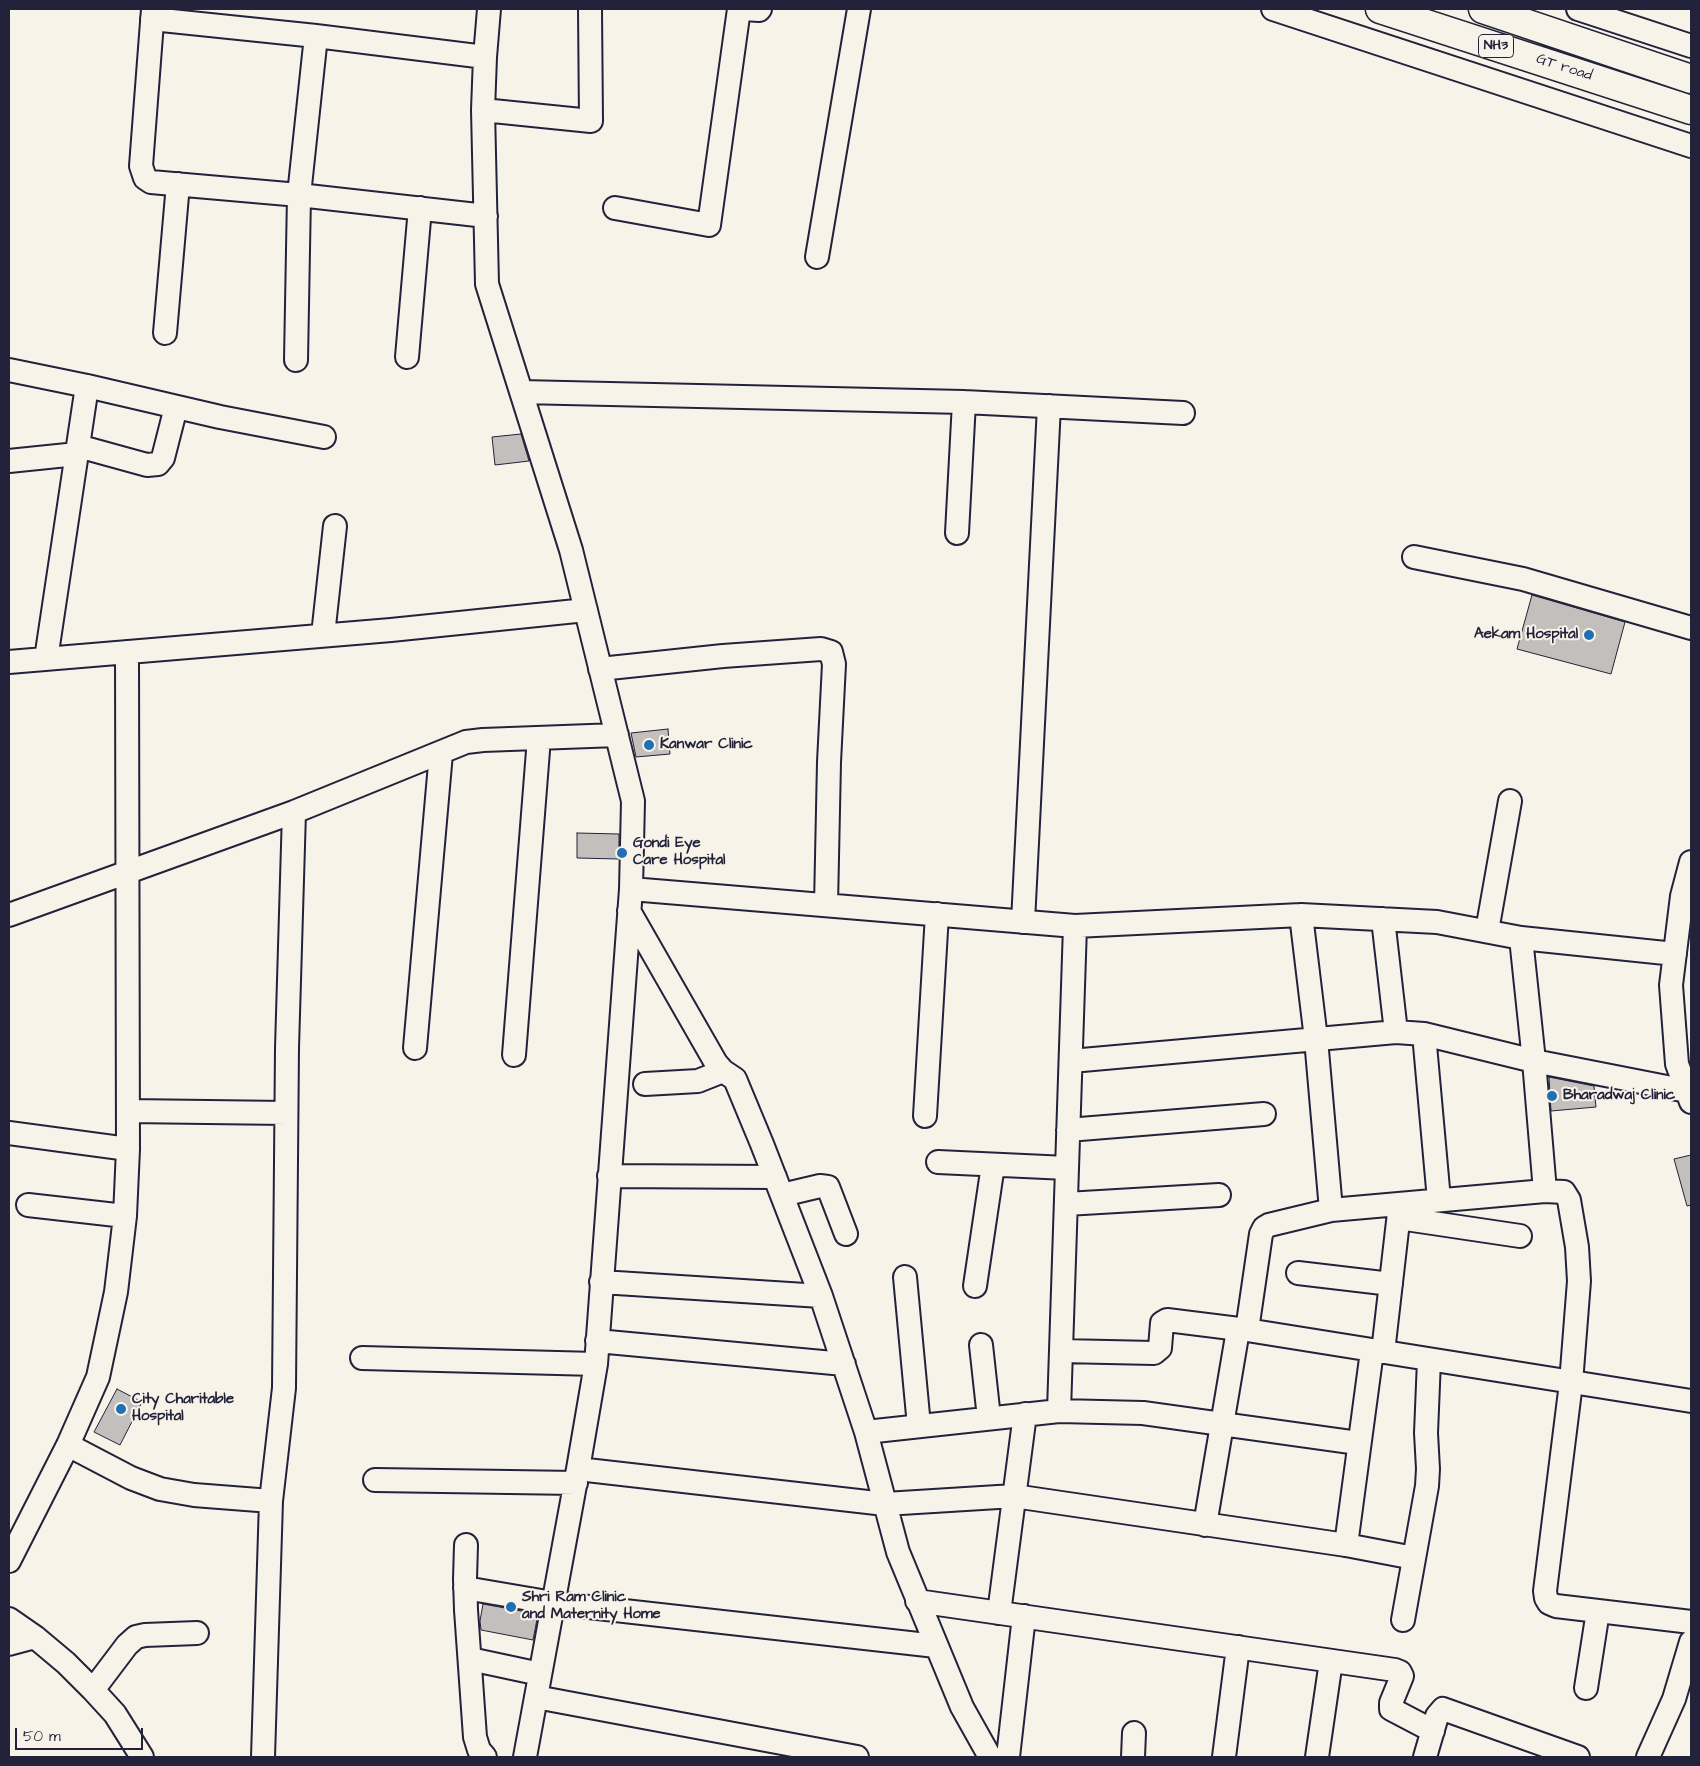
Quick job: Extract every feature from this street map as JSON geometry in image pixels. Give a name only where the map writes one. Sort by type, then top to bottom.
[{"type":"highway","name":"GT road","points":[[1380,9],[1691,110]]},
{"type":"highway","name":"GT road","points":[[1483,9],[1691,79]]},
{"type":"street","points":[[489,9],[483,110],[487,284],[571,550],[633,801],[630,900],[596,1364],[525,1757]]},
{"type":"street","points":[[483,110],[591,121],[590,9]]},
{"type":"street","points":[[615,208],[709,225],[738,9]]},
{"type":"street","points":[[744,9],[760,9]]},
{"type":"street","points":[[817,256],[859,9]]},
{"type":"street","points":[[1273,9],[1691,146]]},
{"type":"street","points":[[1578,9],[1691,46]]},
{"type":"street","points":[[485,57],[152,14],[140,166],[145,178],[157,184],[178,184],[486,216]]},
{"type":"street","points":[[296,360],[299,196],[316,36]]},
{"type":"street","points":[[164,333],[178,184]]},
{"type":"street","points":[[407,357],[420,208]]},
{"type":"street","points":[[9,370],[220,417],[324,437]]},
{"type":"street","points":[[46,659],[87,386]]},
{"type":"street","points":[[521,392],[964,402],[1183,412]]},
{"type":"street","points":[[957,533],[964,402]]},
{"type":"street","points":[[1023,922],[1049,406]]},
{"type":"street","points":[[9,461],[77,450],[147,465],[158,464],[163,458],[176,407]]},
{"type":"street","points":[[323,635],[335,526]]},
{"type":"street","points":[[1414,557],[1523,579],[1691,628]]},
{"type":"street","points":[[9,662],[391,630],[586,610]]},
{"type":"street","points":[[600,669],[821,648],[831,652],[834,664],[829,762],[826,905]]},
{"type":"street","points":[[9,1561],[68,1446],[98,1377],[116,1292],[125,1216],[128,1149],[129,870],[127,652]]},
{"type":"street","points":[[9,914],[294,812],[473,740],[617,735]]},
{"type":"street","points":[[514,1055],[539,738]]},
{"type":"street","points":[[415,1048],[441,753]]},
{"type":"street","points":[[1487,931],[1510,801]]},
{"type":"street","points":[[263,1757],[271,1501],[284,1388],[286,1113],[294,812]]},
{"type":"street","points":[[1689,1097],[1677,1064],[1682,1012],[1671,985],[1682,896],[1691,862]]},
{"type":"street","points":[[630,900],[826,905],[1075,926],[1301,915],[1383,919],[1437,922],[1521,938],[1675,954]]},
{"type":"street","points":[[630,900],[716,1063],[723,1071],[735,1079],[821,1296],[866,1432],[898,1552],[962,1708],[990,1757]]},
{"type":"street","points":[[925,1116],[938,914]]},
{"type":"street","points":[[1301,915],[1316,1038],[1331,1210]]},
{"type":"street","points":[[1383,919],[1396,1032]]},
{"type":"street","points":[[1059,1411],[1075,926]]},
{"type":"street","points":[[1521,938],[1545,1191]]},
{"type":"street","points":[[1071,1061],[1396,1032],[1424,1034],[1689,1097]]},
{"type":"street","points":[[1424,1034],[1439,1200]]},
{"type":"street","points":[[645,1084],[698,1082],[723,1071]]},
{"type":"street","points":[[128,1111],[286,1113]]},
{"type":"street","points":[[1068,1130],[1264,1114]]},
{"type":"street","points":[[9,1133],[128,1149]]},
{"type":"street","points":[[938,1162],[1067,1168]]},
{"type":"street","points":[[975,1286],[994,1165]]},
{"type":"street","points":[[609,1176],[778,1186],[828,1187],[846,1234]]},
{"type":"street","points":[[1400,1211],[1439,1200],[1545,1191],[1564,1192],[1567,1194],[1577,1247],[1579,1281],[1571,1383],[1545,1591],[1546,1598],[1549,1603],[1556,1606],[1691,1622]]},
{"type":"street","points":[[1066,1204],[1219,1195]]},
{"type":"street","points":[[28,1205],[125,1216]]},
{"type":"street","points":[[1206,1525],[1222,1424],[1264,1228],[1331,1210],[1400,1211],[1520,1236]]},
{"type":"street","points":[[1346,1545],[1358,1443],[1391,1284],[1400,1211]]},
{"type":"street","points":[[1298,1272],[1391,1284]]},
{"type":"street","points":[[905,1277],[919,1426]]},
{"type":"street","points":[[601,1282],[821,1296]]},
{"type":"street","points":[[1061,1351],[1154,1353],[1160,1348],[1162,1323],[1167,1320],[1243,1330],[1691,1401]]},
{"type":"street","points":[[597,1342],[844,1364]]},
{"type":"street","points":[[981,1345],[989,1418]]},
{"type":"street","points":[[362,1358],[596,1364]]},
{"type":"street","points":[[1403,1620],[1427,1486],[1426,1433],[1429,1360]]},
{"type":"street","points":[[866,1432],[1059,1411],[1143,1413],[1358,1443]]},
{"type":"street","points":[[999,1612],[1025,1414]]},
{"type":"street","points":[[68,1446],[131,1478],[160,1489],[194,1495],[271,1501]]},
{"type":"street","points":[[375,1480],[577,1476],[885,1504],[1014,1496],[1346,1545],[1414,1558]]},
{"type":"street","points":[[466,1545],[465,1588],[476,1737],[479,1750],[485,1757]]},
{"type":"street","points":[[465,1588],[553,1604],[936,1646]]},
{"type":"street","points":[[917,1601],[1400,1672],[1402,1676],[1401,1681],[1391,1703],[1391,1709],[1433,1731]]},
{"type":"street","points":[[1586,1688],[1598,1611]]},
{"type":"street","points":[[1008,1757],[1024,1616]]},
{"type":"street","points":[[9,1619],[66,1663],[115,1714],[142,1757]]},
{"type":"street","points":[[92,1690],[127,1645],[136,1637],[145,1634],[196,1633]]},
{"type":"street","points":[[9,1644],[34,1637]]},
{"type":"street","points":[[1648,1757],[1674,1699],[1691,1642]]},
{"type":"street","points":[[1224,1757],[1238,1647]]},
{"type":"street","points":[[470,1659],[540,1674]]},
{"type":"street","points":[[1318,1757],[1331,1661]]},
{"type":"street","points":[[536,1697],[857,1757]]},
{"type":"street","points":[[1425,1757],[1440,1711],[1448,1710],[1578,1757]]},
{"type":"street","points":[[1133,1757],[1134,1733]]},
{"type":"building","points":[[521,434],[529,461],[495,465],[492,437]]},
{"type":"building","points":[[1532,595],[1625,622],[1611,674],[1517,649]]},
{"type":"building","points":[[668,729],[670,754],[636,757],[631,733]]},
{"type":"building","points":[[577,833],[619,834],[619,859],[577,858]]},
{"type":"building","points":[[1549,1077],[1594,1086],[1596,1107],[1551,1111]]},
{"type":"building","points":[[1691,1155],[1691,1205],[1687,1206],[1674,1159]]},
{"type":"building","points":[[117,1389],[142,1402],[120,1445],[94,1432]]},
{"type":"building","points":[[483,1604],[538,1614],[533,1640],[481,1630],[480,1621]]},
{"type":"place","name":"Aekam Hospital","points":[[1589,635]]},
{"type":"place","name":"Kanwar Clinic","points":[[649,745]]},
{"type":"place","name":"Gondi Eye Care Hospital","points":[[622,853]]},
{"type":"place","name":"Bharadwaj Clinic","points":[[1552,1096]]},
{"type":"place","name":"City Charitable Hospital","points":[[121,1409]]},
{"type":"place","name":"Shri Ram Clinic and Maternity Home","points":[[511,1607]]}]
